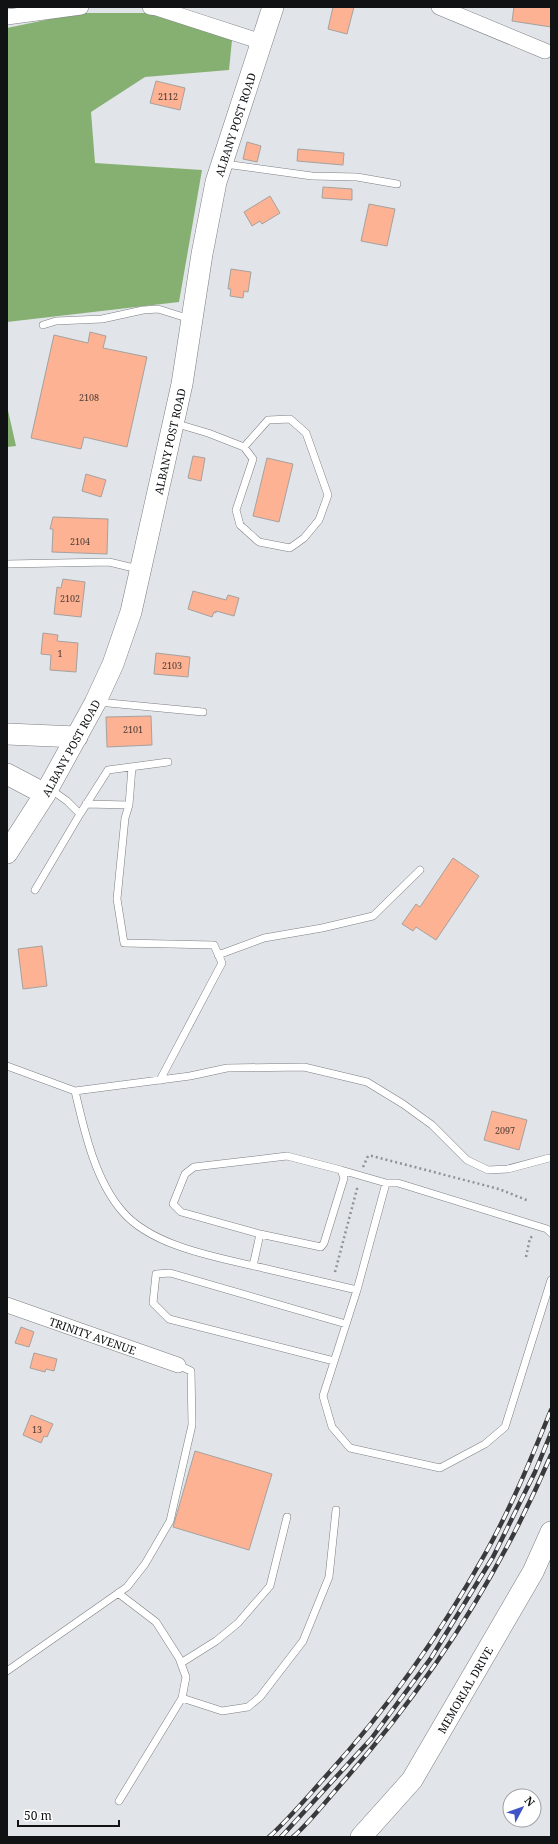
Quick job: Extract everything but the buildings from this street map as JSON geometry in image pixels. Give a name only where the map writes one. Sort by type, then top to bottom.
[{"type":"main road","name":"ALBANY POST ROAD","points":[[7,853],[47,791],[96,701],[113,664],[131,612],[174,423],[203,247],[216,182],[273,7]]},
{"type":"main road","points":[[7,734],[77,737]]},
{"type":"main road","points":[[7,774],[47,791]]},
{"type":"main road","name":"MEMORIAL DRIVE","points":[[361,1837],[412,1780],[533,1572],[551,1532]]},
{"type":"street","points":[[7,17],[81,7]]},
{"type":"street","points":[[150,7],[262,42]]},
{"type":"street","points":[[439,7],[544,51]]},
{"type":"street","name":"TRINITY AVENUE","points":[[7,1304],[178,1365]]},
{"type":"lane","points":[[222,163],[312,176],[357,177],[397,184]]},
{"type":"lane","points":[[43,325],[56,321],[102,319],[143,310],[158,309],[192,320]]},
{"type":"lane","points":[[174,423],[208,433],[244,447],[253,460],[236,510],[240,525],[259,542],[290,548],[304,538],[319,520],[328,495],[306,432],[290,419],[268,420],[244,447]]},
{"type":"lane","points":[[7,564],[109,562],[141,570]]},
{"type":"lane","points":[[96,701],[203,712]]},
{"type":"lane","points":[[35,890],[108,770],[168,762]]},
{"type":"lane","points":[[132,767],[129,805],[125,818],[117,899],[124,943],[214,945],[222,963],[160,1080]]},
{"type":"lane","points":[[47,791],[67,800],[80,814]]},
{"type":"lane","points":[[86,804],[129,805]]},
{"type":"lane","points":[[218,955],[264,938],[322,928],[373,916],[420,870]]},
{"type":"lane","points":[[7,1066],[75,1091],[160,1080],[227,1068],[304,1067],[367,1082],[403,1104],[432,1125],[467,1160],[488,1170],[508,1169],[549,1158]]},
{"type":"lane","points":[[75,1091],[84,1128],[103,1182],[122,1212],[150,1234],[201,1254],[357,1290]]},
{"type":"lane","points":[[341,1170],[344,1178],[324,1243],[321,1247],[260,1234],[181,1212],[173,1204],[184,1174],[194,1167],[287,1156],[341,1170],[386,1183],[398,1183],[547,1229],[551,1233]]},
{"type":"lane","points":[[386,1183],[357,1290],[322,1396],[332,1427],[350,1448],[440,1468],[485,1444],[505,1427],[551,1280]]},
{"type":"lane","points":[[253,1266],[260,1234]]},
{"type":"lane","points":[[334,1361],[169,1319],[153,1303],[156,1274],[170,1273],[346,1324]]},
{"type":"lane","points":[[7,1671],[127,1587],[145,1564],[170,1521],[192,1425],[191,1371],[178,1365]]},
{"type":"lane","points":[[182,1698],[222,1711],[248,1707],[260,1697],[303,1641],[330,1577],[336,1510]]},
{"type":"lane","points":[[181,1663],[216,1641],[238,1623],[270,1586],[287,1517]]},
{"type":"lane","points":[[118,1593],[156,1622],[181,1663],[186,1677],[182,1698],[119,1801]]},
{"type":"path","points":[[363,1167],[368,1156],[372,1156],[499,1189],[529,1201]]},
{"type":"path","points":[[335,1272],[359,1183]]},
{"type":"path","points":[[526,1257],[530,1238]]},
{"type":"green space","points":[[79,13],[149,13],[232,40],[229,70],[145,77],[91,112],[95,163],[202,170],[179,302],[7,322],[7,28]]},
{"type":"green space","points":[[7,406],[16,446],[7,447]]},
{"type":"railway","points":[[269,1837],[292,1815],[349,1750],[392,1696],[432,1641],[468,1583],[494,1537],[520,1483],[551,1410]]},
{"type":"railway","points":[[281,1837],[371,1739],[431,1658],[493,1557],[535,1472],[551,1433]]},
{"type":"railway","points":[[293,1837],[312,1818],[374,1746],[404,1708],[460,1627],[509,1543],[551,1455]]}]
